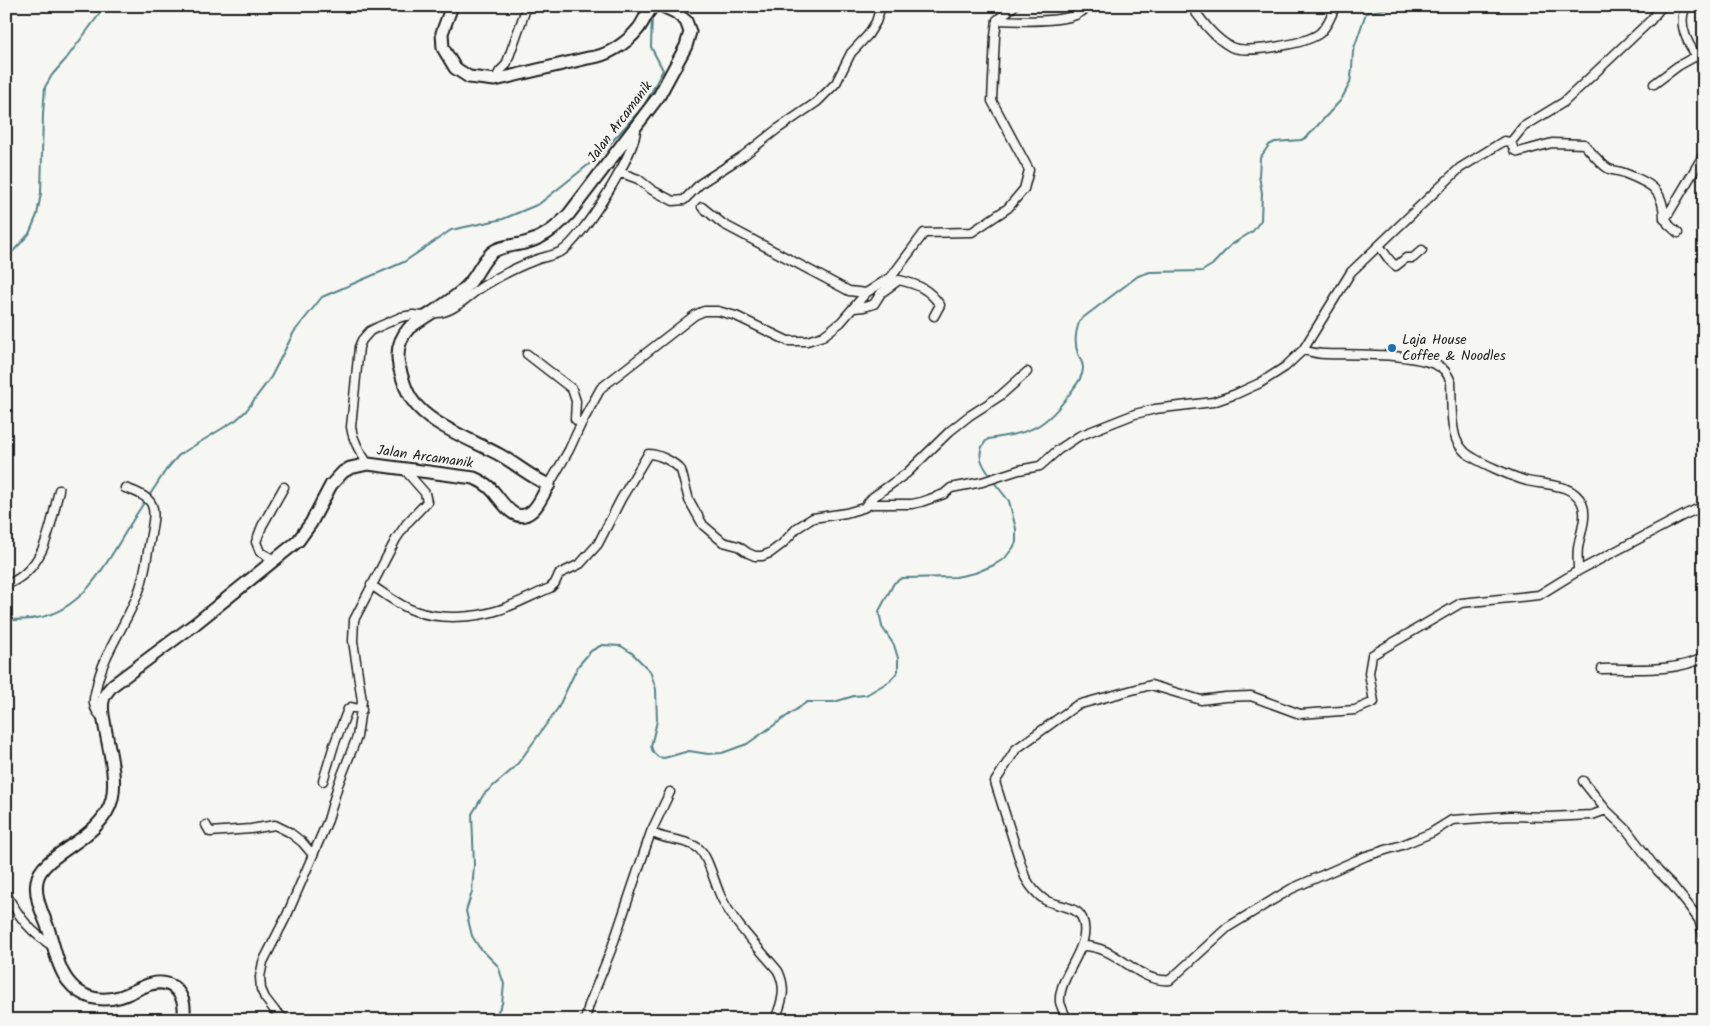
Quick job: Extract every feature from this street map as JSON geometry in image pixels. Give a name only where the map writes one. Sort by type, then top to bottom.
[{"type":"street","points":[[452,6],[442,33],[445,54],[461,73],[469,77],[495,80],[597,57],[624,43],[638,29],[654,6]]},
{"type":"street","points":[[495,80],[506,65],[527,6]]},
{"type":"street","name":"Jalan Arcamanik","points":[[184,1020],[185,1004],[180,993],[171,985],[164,983],[151,984],[120,997],[107,999],[92,999],[77,991],[64,974],[40,905],[36,882],[43,868],[92,831],[103,819],[110,807],[113,782],[102,702],[113,685],[194,624],[298,541],[305,533],[337,477],[350,468],[368,464],[474,478],[487,485],[509,511],[518,515],[524,515],[533,510],[539,503],[549,484],[539,480],[501,455],[432,419],[417,406],[403,382],[398,362],[398,346],[404,333],[468,286],[492,252],[504,247],[534,240],[559,226],[616,153],[668,82],[689,38],[690,29],[686,21],[675,12],[662,6]]},
{"type":"street","points":[[618,172],[638,180],[673,201],[684,200],[701,183],[743,156],[776,130],[817,102],[836,83],[851,53],[876,22],[881,6]]},
{"type":"street","points":[[549,484],[601,388],[695,315],[718,311],[736,316],[788,341],[807,340],[823,336],[841,322],[866,293],[892,276],[924,233],[972,232],[1008,208],[1024,189],[1029,170],[992,101],[997,20],[1014,6]]},
{"type":"street","points":[[997,20],[1017,21],[1062,18],[1074,15],[1090,6]]},
{"type":"street","points":[[1191,6],[1203,23],[1222,41],[1231,47],[1251,50],[1304,40],[1318,34],[1328,22],[1335,6]]},
{"type":"street","points":[[1511,142],[1523,127],[1564,102],[1650,21],[1662,6]]},
{"type":"street","points":[[1687,6],[1683,12],[1682,27],[1696,56],[1704,63]]},
{"type":"street","points":[[1654,84],[1678,66],[1696,56]]},
{"type":"street","points":[[368,464],[357,446],[351,427],[360,343],[370,331],[390,321],[407,315],[427,315],[446,312],[486,284],[520,266],[563,250],[582,232],[595,214],[635,138],[635,126]]},
{"type":"street","points":[[371,585],[402,606],[414,611],[445,616],[493,612],[550,588],[560,574],[584,561],[598,544],[621,499],[648,454],[653,454],[667,460],[681,470],[690,500],[703,525],[711,533],[723,542],[738,546],[755,556],[770,553],[782,544],[796,528],[813,518],[846,513],[874,503],[917,503],[944,494],[951,488],[982,482],[1019,470],[1040,466],[1058,450],[1079,436],[1135,414],[1154,409],[1213,402],[1236,394],[1275,375],[1302,350],[1351,272],[1460,168],[1504,141],[1511,142]]},
{"type":"street","points":[[1511,142],[1514,150],[1519,152],[1552,143],[1584,144],[1608,168],[1650,184],[1657,190],[1663,202],[1664,218],[1678,233]]},
{"type":"street","points":[[1668,222],[1666,218],[1704,154]]},
{"type":"street","points":[[702,207],[723,224],[849,291],[866,293]]},
{"type":"street","points":[[1379,246],[1396,266],[1406,258],[1414,258],[1422,250]]},
{"type":"street","points":[[854,308],[874,304],[881,293],[899,280],[915,284],[930,292],[940,305],[934,316]]},
{"type":"street","points":[[1302,350],[1324,354],[1399,357],[1431,363],[1442,369],[1451,382],[1454,428],[1456,437],[1463,450],[1511,474],[1527,480],[1556,486],[1571,492],[1580,499],[1584,514],[1578,549],[1578,571]]},
{"type":"street","points":[[527,354],[572,389],[576,401],[575,419],[581,424]]},
{"type":"street","points":[[863,508],[874,497],[906,474],[950,431],[1000,396],[1027,372]]},
{"type":"street","points":[[286,1020],[265,998],[261,989],[262,962],[287,915],[328,820],[338,785],[357,737],[362,710],[353,631],[354,620],[396,539],[407,522],[427,502],[425,493],[404,469]]},
{"type":"street","points":[[275,560],[260,552],[256,542],[262,526],[284,487]]},
{"type":"street","points":[[104,719],[97,713],[94,704],[98,680],[103,663],[140,589],[146,566],[154,516],[154,507],[148,499],[139,492],[126,488]]},
{"type":"street","points":[[6,585],[21,577],[40,557],[48,535],[58,490]]},
{"type":"street","points":[[1067,1020],[1060,1002],[1063,985],[1082,946],[1085,926],[1081,916],[1075,911],[1045,900],[1032,889],[1025,877],[995,782],[1016,749],[1077,705],[1151,685],[1201,700],[1251,696],[1300,714],[1355,710],[1374,702],[1369,673],[1372,655],[1461,603],[1539,595],[1578,571],[1704,506]]},
{"type":"street","points":[[1602,669],[1670,667],[1689,663],[1704,657]]},
{"type":"street","points":[[323,781],[334,744],[348,709],[351,707],[362,710]]},
{"type":"street","points":[[1584,781],[1606,810],[1626,829],[1658,871],[1690,906],[1699,920],[1704,938]]},
{"type":"street","points":[[585,1020],[651,832],[670,792]]},
{"type":"street","points":[[1082,946],[1098,947],[1109,951],[1143,974],[1160,981],[1170,980],[1228,927],[1292,889],[1366,856],[1402,845],[1431,833],[1452,820],[1510,816],[1592,815],[1606,810]]},
{"type":"street","points":[[206,826],[210,832],[275,825],[289,832],[302,842],[313,855]]},
{"type":"street","points":[[651,832],[690,844],[699,848],[705,855],[713,880],[722,899],[737,922],[778,971],[782,979],[783,998],[775,1020]]},
{"type":"street","points":[[6,894],[29,928],[54,947]]},
{"type":"waterway","points":[[6,259],[29,234],[37,215],[41,193],[45,87],[52,75],[98,16],[103,6]]},
{"type":"waterway","points":[[991,477],[982,463],[980,454],[988,439],[1026,431],[1044,422],[1061,405],[1079,381],[1083,368],[1076,345],[1080,320],[1138,276],[1150,272],[1202,271],[1212,265],[1231,245],[1253,231],[1261,220],[1260,158],[1269,145],[1275,142],[1301,140],[1307,137],[1341,100],[1350,83],[1353,51],[1366,13],[1398,6]]},
{"type":"waterway","points":[[149,496],[166,470],[179,455],[236,420],[246,411],[271,377],[294,332],[322,297],[404,262],[451,230],[503,219],[539,204],[598,157],[644,106],[663,70],[651,47],[652,16]]},
{"type":"waterway","points":[[493,1020],[502,1004],[504,984],[498,966],[479,947],[472,936],[466,911],[472,892],[474,865],[472,814],[484,794],[514,768],[522,758],[558,708],[578,666],[591,651],[602,645],[621,646],[632,653],[650,671],[656,689],[657,721],[651,746],[653,752],[658,757],[664,758],[689,751],[708,754],[722,753],[747,744],[807,702],[834,702],[854,696],[866,695],[890,681],[898,671],[898,658],[894,645],[882,627],[879,611],[894,583],[902,578],[956,577],[975,573],[1005,558],[1013,548],[1016,542],[1016,529],[1009,501],[993,481]]},
{"type":"waterway","points":[[6,620],[37,618],[57,612],[74,601],[102,571],[146,500]]},
{"type":"place","name":"Laja House Coffee & Noodles","points":[[1392,348]]}]
